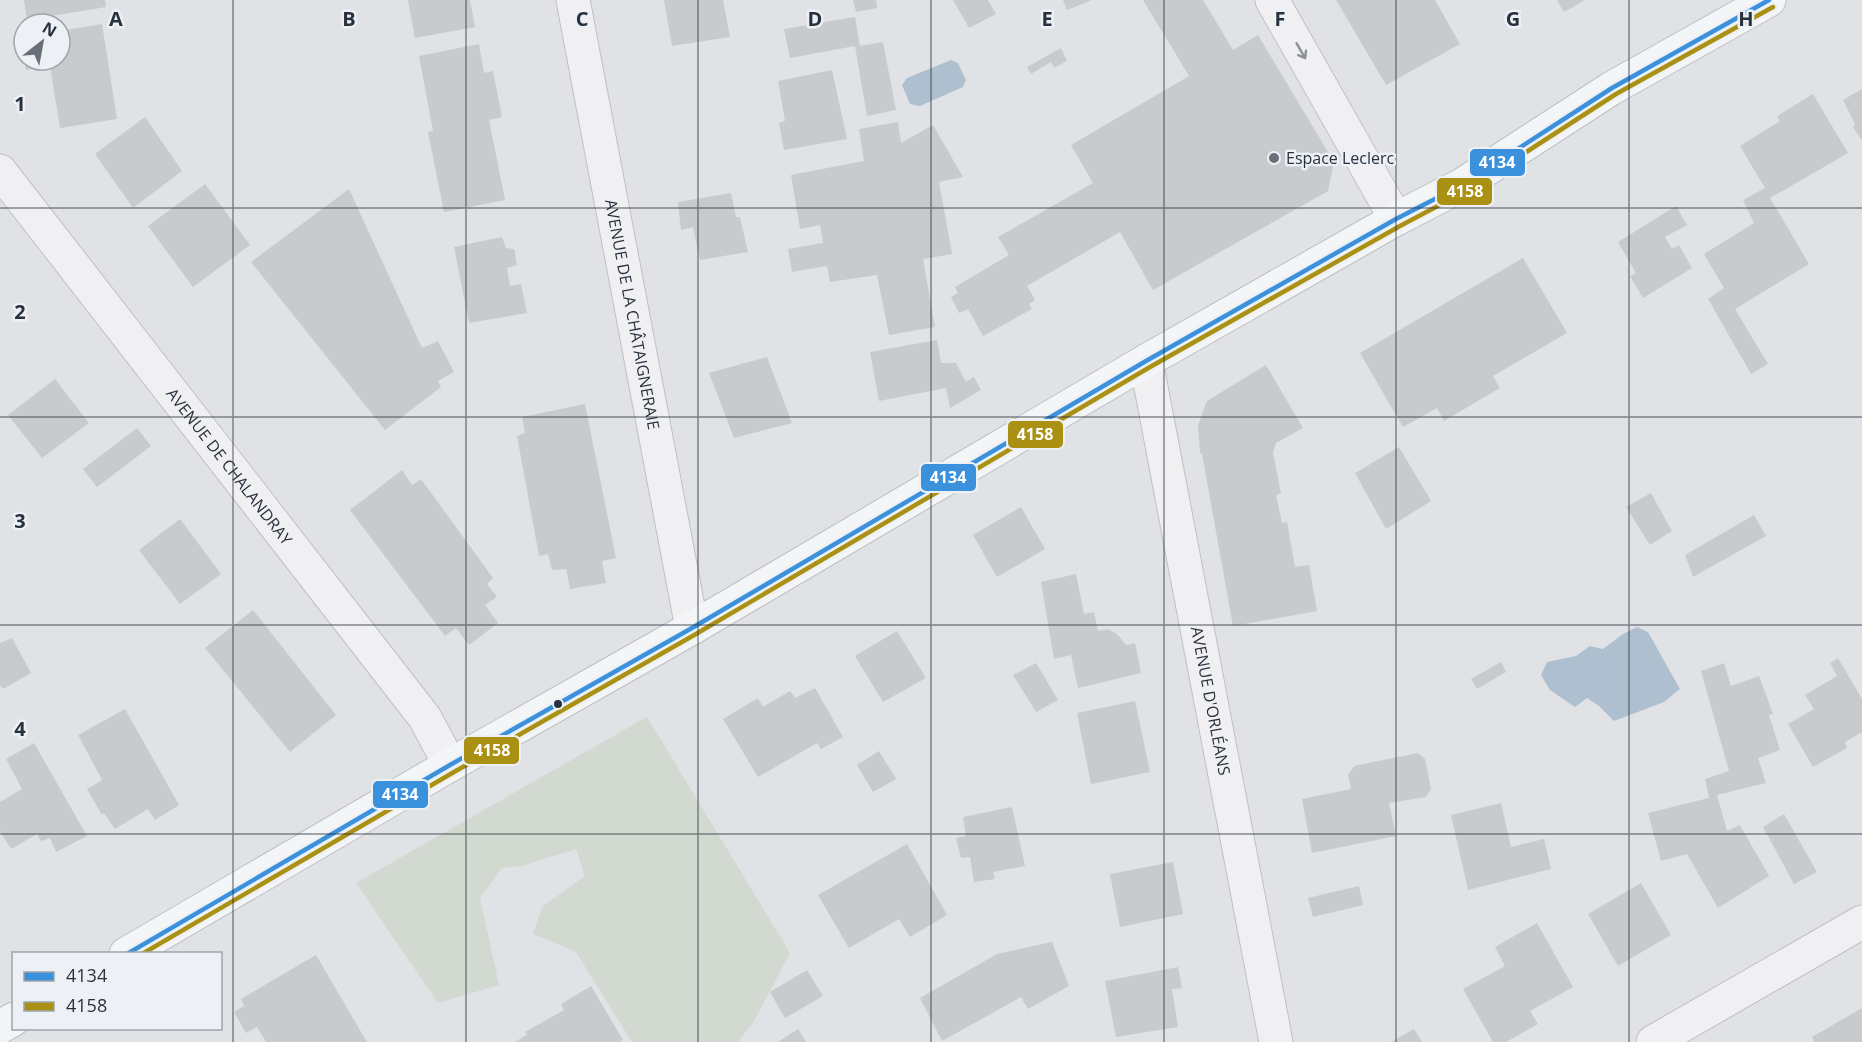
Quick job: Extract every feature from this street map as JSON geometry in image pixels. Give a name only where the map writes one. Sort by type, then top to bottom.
[{"type":"main road","points":[[129,952],[450,765],[692,628],[1146,361],[1462,184],[1612,88],[1769,0]]},
{"type":"street","name":"AVENUE DE LA CHÂTAIGNERAIE","points":[[573,0],[692,628]]},
{"type":"street","points":[[1272,0],[1396,219]]},
{"type":"street","name":"AVENUE DE CHALANDRAY","points":[[0,171],[425,718],[450,765]]},
{"type":"street","name":"AVENUE D'ORLÉANS","points":[[1146,361],[1276,1042]]},
{"type":"street","points":[[1653,1042],[1862,922]]},
{"type":"shaded area","points":[[647,717],[790,953],[754,1021],[738,1042],[632,1042],[576,952],[533,934],[542,907],[585,876],[576,849],[525,865],[502,868],[480,898],[499,985],[438,1003],[356,883]]},
{"type":"water","points":[[951,60],[958,63],[966,80],[963,87],[920,106],[910,104],[902,85],[907,78]]},
{"type":"water","points":[[1637,627],[1648,632],[1680,689],[1664,702],[1614,721],[1587,698],[1575,707],[1550,690],[1541,675],[1547,662],[1576,656],[1590,646],[1603,649]]},
{"type":"building","points":[[24,0],[105,0],[106,7],[72,13],[26,12]]},
{"type":"building","points":[[408,0],[470,0],[475,27],[415,38]]},
{"type":"building","points":[[664,0],[723,0],[730,37],[672,46]]},
{"type":"building","points":[[853,0],[876,0],[877,8],[856,12]]},
{"type":"building","points":[[953,0],[988,0],[996,14],[969,28]]},
{"type":"building","points":[[1063,0],[1092,0],[1067,10]]},
{"type":"building","points":[[1143,0],[1203,0],[1233,50],[1258,35],[1334,162],[1328,191],[1153,290],[1120,232],[1027,286],[1035,300],[1029,304],[1032,309],[983,336],[968,309],[959,313],[951,297],[958,293],[955,287],[1009,255],[998,237],[1093,183],[1071,145],[1189,76]]},
{"type":"building","points":[[1336,0],[1435,0],[1460,44],[1386,85]]},
{"type":"building","points":[[1557,0],[1585,0],[1564,12]]},
{"type":"building","points":[[855,17],[860,46],[883,42],[896,110],[867,116],[855,46],[790,58],[784,29]]},
{"type":"building","points":[[102,24],[117,119],[60,128],[51,72],[72,72],[72,29]]},
{"type":"building","points":[[479,44],[484,73],[493,71],[502,117],[489,120],[505,200],[444,212],[428,132],[433,131],[419,56]]},
{"type":"building","points":[[1061,48],[1067,61],[1054,68],[1051,62],[1031,74],[1027,67]]},
{"type":"building","points":[[832,70],[847,139],[784,150],[779,123],[785,121],[778,81]]},
{"type":"building","points":[[1862,89],[1862,141],[1853,127],[1855,124],[1843,100]]},
{"type":"building","points":[[1813,94],[1848,153],[1770,198],[1809,264],[1735,309],[1768,364],[1751,374],[1708,299],[1724,288],[1704,254],[1754,223],[1743,200],[1765,188],[1740,146],[1780,121],[1777,116]]},
{"type":"building","points":[[145,117],[182,171],[133,208],[95,154]]},
{"type":"building","points":[[898,122],[901,143],[933,125],[963,177],[939,182],[952,254],[923,259],[935,327],[889,335],[877,275],[830,282],[827,266],[792,272],[788,249],[823,243],[820,225],[800,229],[791,175],[864,161],[859,129]]},
{"type":"building","points":[[205,184],[250,245],[193,287],[148,226]]},
{"type":"building","points":[[349,189],[422,348],[438,341],[454,372],[438,381],[441,387],[385,430],[251,262]]},
{"type":"building","points":[[731,193],[736,217],[740,217],[748,252],[700,260],[693,227],[681,230],[678,202]]},
{"type":"building","points":[[1676,206],[1687,225],[1665,237],[1672,249],[1679,245],[1692,268],[1643,298],[1630,276],[1636,273],[1618,242]]},
{"type":"building","points":[[502,237],[506,248],[514,249],[517,265],[507,268],[510,286],[521,284],[527,313],[469,323],[454,247]]},
{"type":"building","points":[[1523,258],[1567,333],[1493,376],[1500,388],[1444,421],[1437,408],[1403,427],[1360,353]]},
{"type":"building","points":[[937,340],[941,363],[956,363],[966,382],[974,377],[981,390],[950,408],[946,388],[879,401],[870,352]]},
{"type":"building","points":[[767,357],[792,423],[734,438],[709,373]]},
{"type":"building","points":[[1266,365],[1303,428],[1276,443],[1273,453],[1281,493],[1276,495],[1282,523],[1287,522],[1295,567],[1309,565],[1317,611],[1233,626],[1200,453],[1198,425],[1207,401]]},
{"type":"building","points":[[55,379],[89,423],[42,458],[8,415]]},
{"type":"building","points":[[585,404],[616,558],[602,561],[606,583],[570,589],[566,569],[552,570],[548,554],[539,556],[517,436],[525,433],[522,417]]},
{"type":"building","points":[[137,428],[151,446],[97,487],[83,469]]},
{"type":"building","points":[[1399,447],[1431,501],[1386,529],[1355,473]]},
{"type":"building","points":[[402,470],[412,485],[421,479],[493,578],[487,584],[497,597],[485,605],[498,623],[469,645],[456,628],[445,636],[350,510]]},
{"type":"building","points":[[1651,493],[1672,531],[1650,545],[1626,507]]},
{"type":"building","points":[[1021,507],[1045,549],[997,577],[973,535]]},
{"type":"building","points":[[1754,515],[1766,536],[1693,577],[1685,555]]},
{"type":"building","points":[[180,519],[221,574],[180,604],[139,550]]},
{"type":"building","points":[[1076,574],[1084,614],[1094,612],[1098,631],[1108,629],[1118,635],[1126,645],[1135,643],[1141,673],[1078,688],[1071,655],[1054,659],[1041,582]]},
{"type":"building","points":[[253,610],[336,715],[290,752],[205,648]]},
{"type":"building","points":[[897,631],[926,678],[883,702],[855,656]]},
{"type":"building","points":[[12,638],[31,673],[3,689],[0,685],[0,643]]},
{"type":"building","points":[[1838,658],[1862,699],[1862,732],[1845,742],[1847,748],[1813,767],[1788,724],[1814,709],[1805,695],[1837,676],[1830,663]]},
{"type":"building","points":[[1501,662],[1506,672],[1477,689],[1471,679]]},
{"type":"building","points":[[1036,663],[1058,700],[1036,712],[1013,675]]},
{"type":"building","points":[[1724,663],[1731,686],[1759,676],[1773,714],[1769,715],[1780,750],[1758,758],[1766,783],[1717,795],[1727,831],[1740,825],[1769,876],[1718,908],[1687,854],[1661,861],[1648,813],[1709,798],[1705,779],[1729,771],[1701,671]]},
{"type":"building","points":[[815,688],[843,737],[821,749],[817,743],[758,777],[723,719],[758,698],[763,707],[790,691],[795,698]]},
{"type":"building","points":[[1135,701],[1150,772],[1091,784],[1077,713]]},
{"type":"building","points":[[125,709],[179,805],[155,820],[148,809],[115,829],[104,813],[102,815],[87,789],[102,780],[78,735]]},
{"type":"building","points":[[34,743],[87,836],[56,852],[50,838],[41,841],[37,834],[11,849],[0,831],[0,802],[22,789],[6,759]]},
{"type":"building","points":[[879,751],[896,779],[873,792],[857,765]]},
{"type":"building","points":[[1418,753],[1425,759],[1431,789],[1426,797],[1389,803],[1396,836],[1312,853],[1302,799],[1351,789],[1348,775],[1354,766]]},
{"type":"building","points":[[1501,803],[1511,847],[1544,839],[1551,869],[1468,890],[1451,815]]},
{"type":"building","points":[[1012,807],[1025,866],[993,872],[995,879],[974,882],[970,857],[961,858],[956,838],[966,836],[963,817]]},
{"type":"building","points":[[1784,814],[1817,872],[1794,884],[1763,827]]},
{"type":"building","points":[[907,844],[947,915],[910,937],[899,919],[849,948],[818,895]]},
{"type":"building","points":[[1173,862],[1183,914],[1120,927],[1110,874]]},
{"type":"building","points":[[1641,883],[1671,935],[1618,966],[1588,914]]},
{"type":"building","points":[[1359,886],[1363,905],[1313,917],[1308,898]]},
{"type":"building","points":[[1537,923],[1573,987],[1530,1011],[1538,1024],[1506,1042],[1493,1042],[1463,989],[1505,966],[1495,947]]},
{"type":"building","points":[[1052,942],[1069,986],[1028,1009],[1021,997],[942,1041],[920,998],[997,954]]},
{"type":"building","points":[[316,955],[367,1042],[266,1042],[257,1027],[246,1033],[234,1012],[244,1006],[241,999]]},
{"type":"building","points":[[1178,967],[1182,988],[1172,989],[1178,1027],[1116,1037],[1105,981]]},
{"type":"building","points":[[807,970],[823,996],[785,1018],[770,992]]},
{"type":"building","points":[[591,986],[623,1040],[619,1042],[515,1042],[528,1034],[525,1032],[564,1010],[561,1004]]},
{"type":"building","points":[[1862,1008],[1862,1042],[1814,1042],[1812,1037]]},
{"type":"building","points":[[798,1029],[806,1042],[778,1042]]},
{"type":"building","points":[[1414,1029],[1422,1042],[1391,1042]]},
{"type":"transit line","name":"4134","points":[[130,952],[450,765],[692,628],[1146,361],[1396,219],[1462,185],[1612,88],[1769,0]]},
{"type":"transit line","name":"4158","points":[[145,952],[696,634],[1150,367],[1466,191],[1616,94],[1773,7]]},
{"type":"place","name":"Espace Leclerc","points":[[1274,158]]}]
